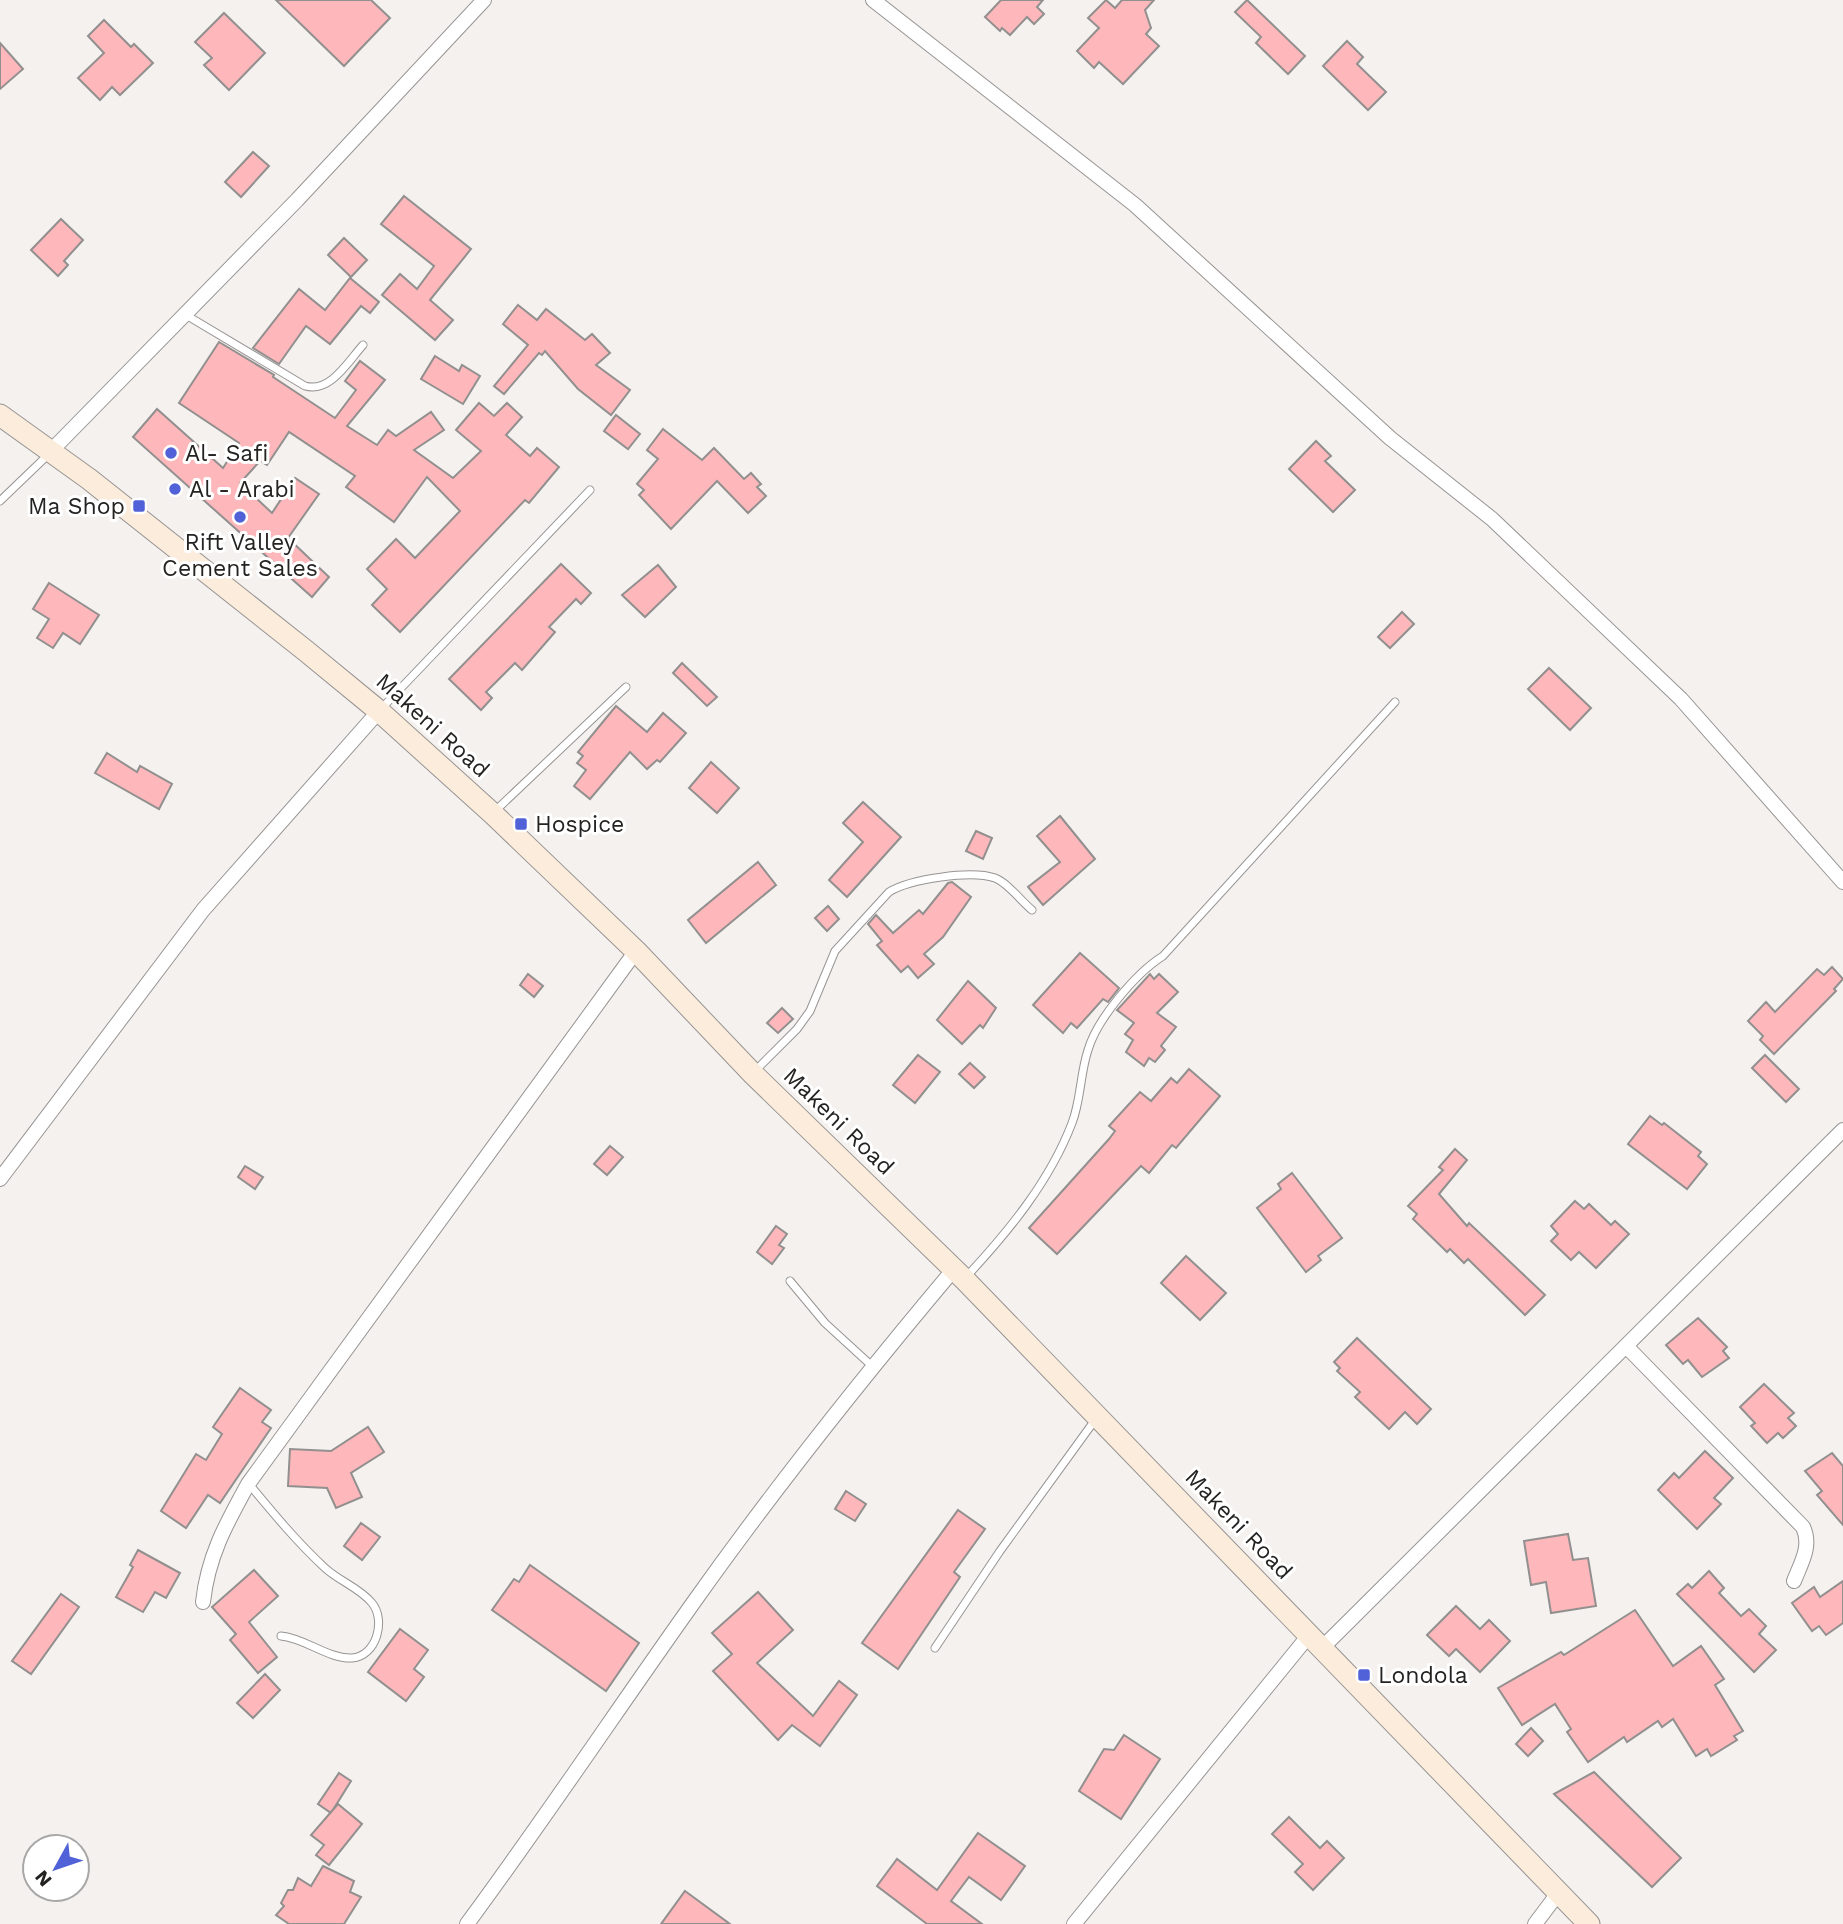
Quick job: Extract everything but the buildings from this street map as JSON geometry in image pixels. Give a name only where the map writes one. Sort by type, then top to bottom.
[{"type":"main road","name":"Makeni Road","points":[[0,415],[149,526],[379,711],[493,814],[636,951],[753,1074],[959,1274],[1589,1924]]},
{"type":"street","points":[[50,452],[186,315],[484,0]]},
{"type":"street","points":[[873,0],[1135,205],[1391,438],[1492,519],[1681,699],[1843,882]]},
{"type":"street","points":[[0,1178],[203,910],[379,711]]},
{"type":"street","points":[[203,1602],[206,1571],[217,1542],[248,1484],[636,951]]},
{"type":"street","points":[[1074,1924],[1317,1641],[1626,1346],[1843,1130]]},
{"type":"street","points":[[467,1924],[556,1803],[696,1598],[872,1366],[959,1274]]},
{"type":"street","points":[[1626,1346],[1804,1527],[1808,1537],[1807,1549],[1794,1581]]},
{"type":"street","points":[[1535,1924],[1559,1892]]},
{"type":"lane","points":[[186,315],[305,386],[316,389],[326,386],[363,345]]},
{"type":"lane","points":[[0,501],[50,452]]},
{"type":"lane","points":[[379,711],[590,490]]},
{"type":"lane","points":[[493,814],[626,687]]},
{"type":"lane","points":[[959,1274],[999,1242],[1048,1170],[1072,1123],[1088,1050],[1121,995],[1149,965],[1163,956],[1395,702]]},
{"type":"lane","points":[[753,1074],[797,1029],[810,1010],[835,951],[889,892],[898,886],[952,876],[986,876],[998,879],[1032,910]]},
{"type":"lane","points":[[790,1281],[825,1323],[872,1366]]},
{"type":"lane","points":[[935,1648],[1000,1551],[1098,1417]]},
{"type":"lane","points":[[248,1484],[312,1556],[372,1602],[381,1626],[363,1654],[354,1658],[340,1656],[294,1637],[281,1636]]},
{"type":"place","name":"Al- Safi","points":[[171,453]]},
{"type":"place","name":"Al - Arabi","points":[[175,489]]},
{"type":"place","name":"Ma Shop","points":[[139,506]]},
{"type":"place","name":"Rift Valley Cement Sales","points":[[240,517]]},
{"type":"place","name":"Hospice","points":[[521,824]]},
{"type":"place","name":"Londola","points":[[1364,1675]]}]
